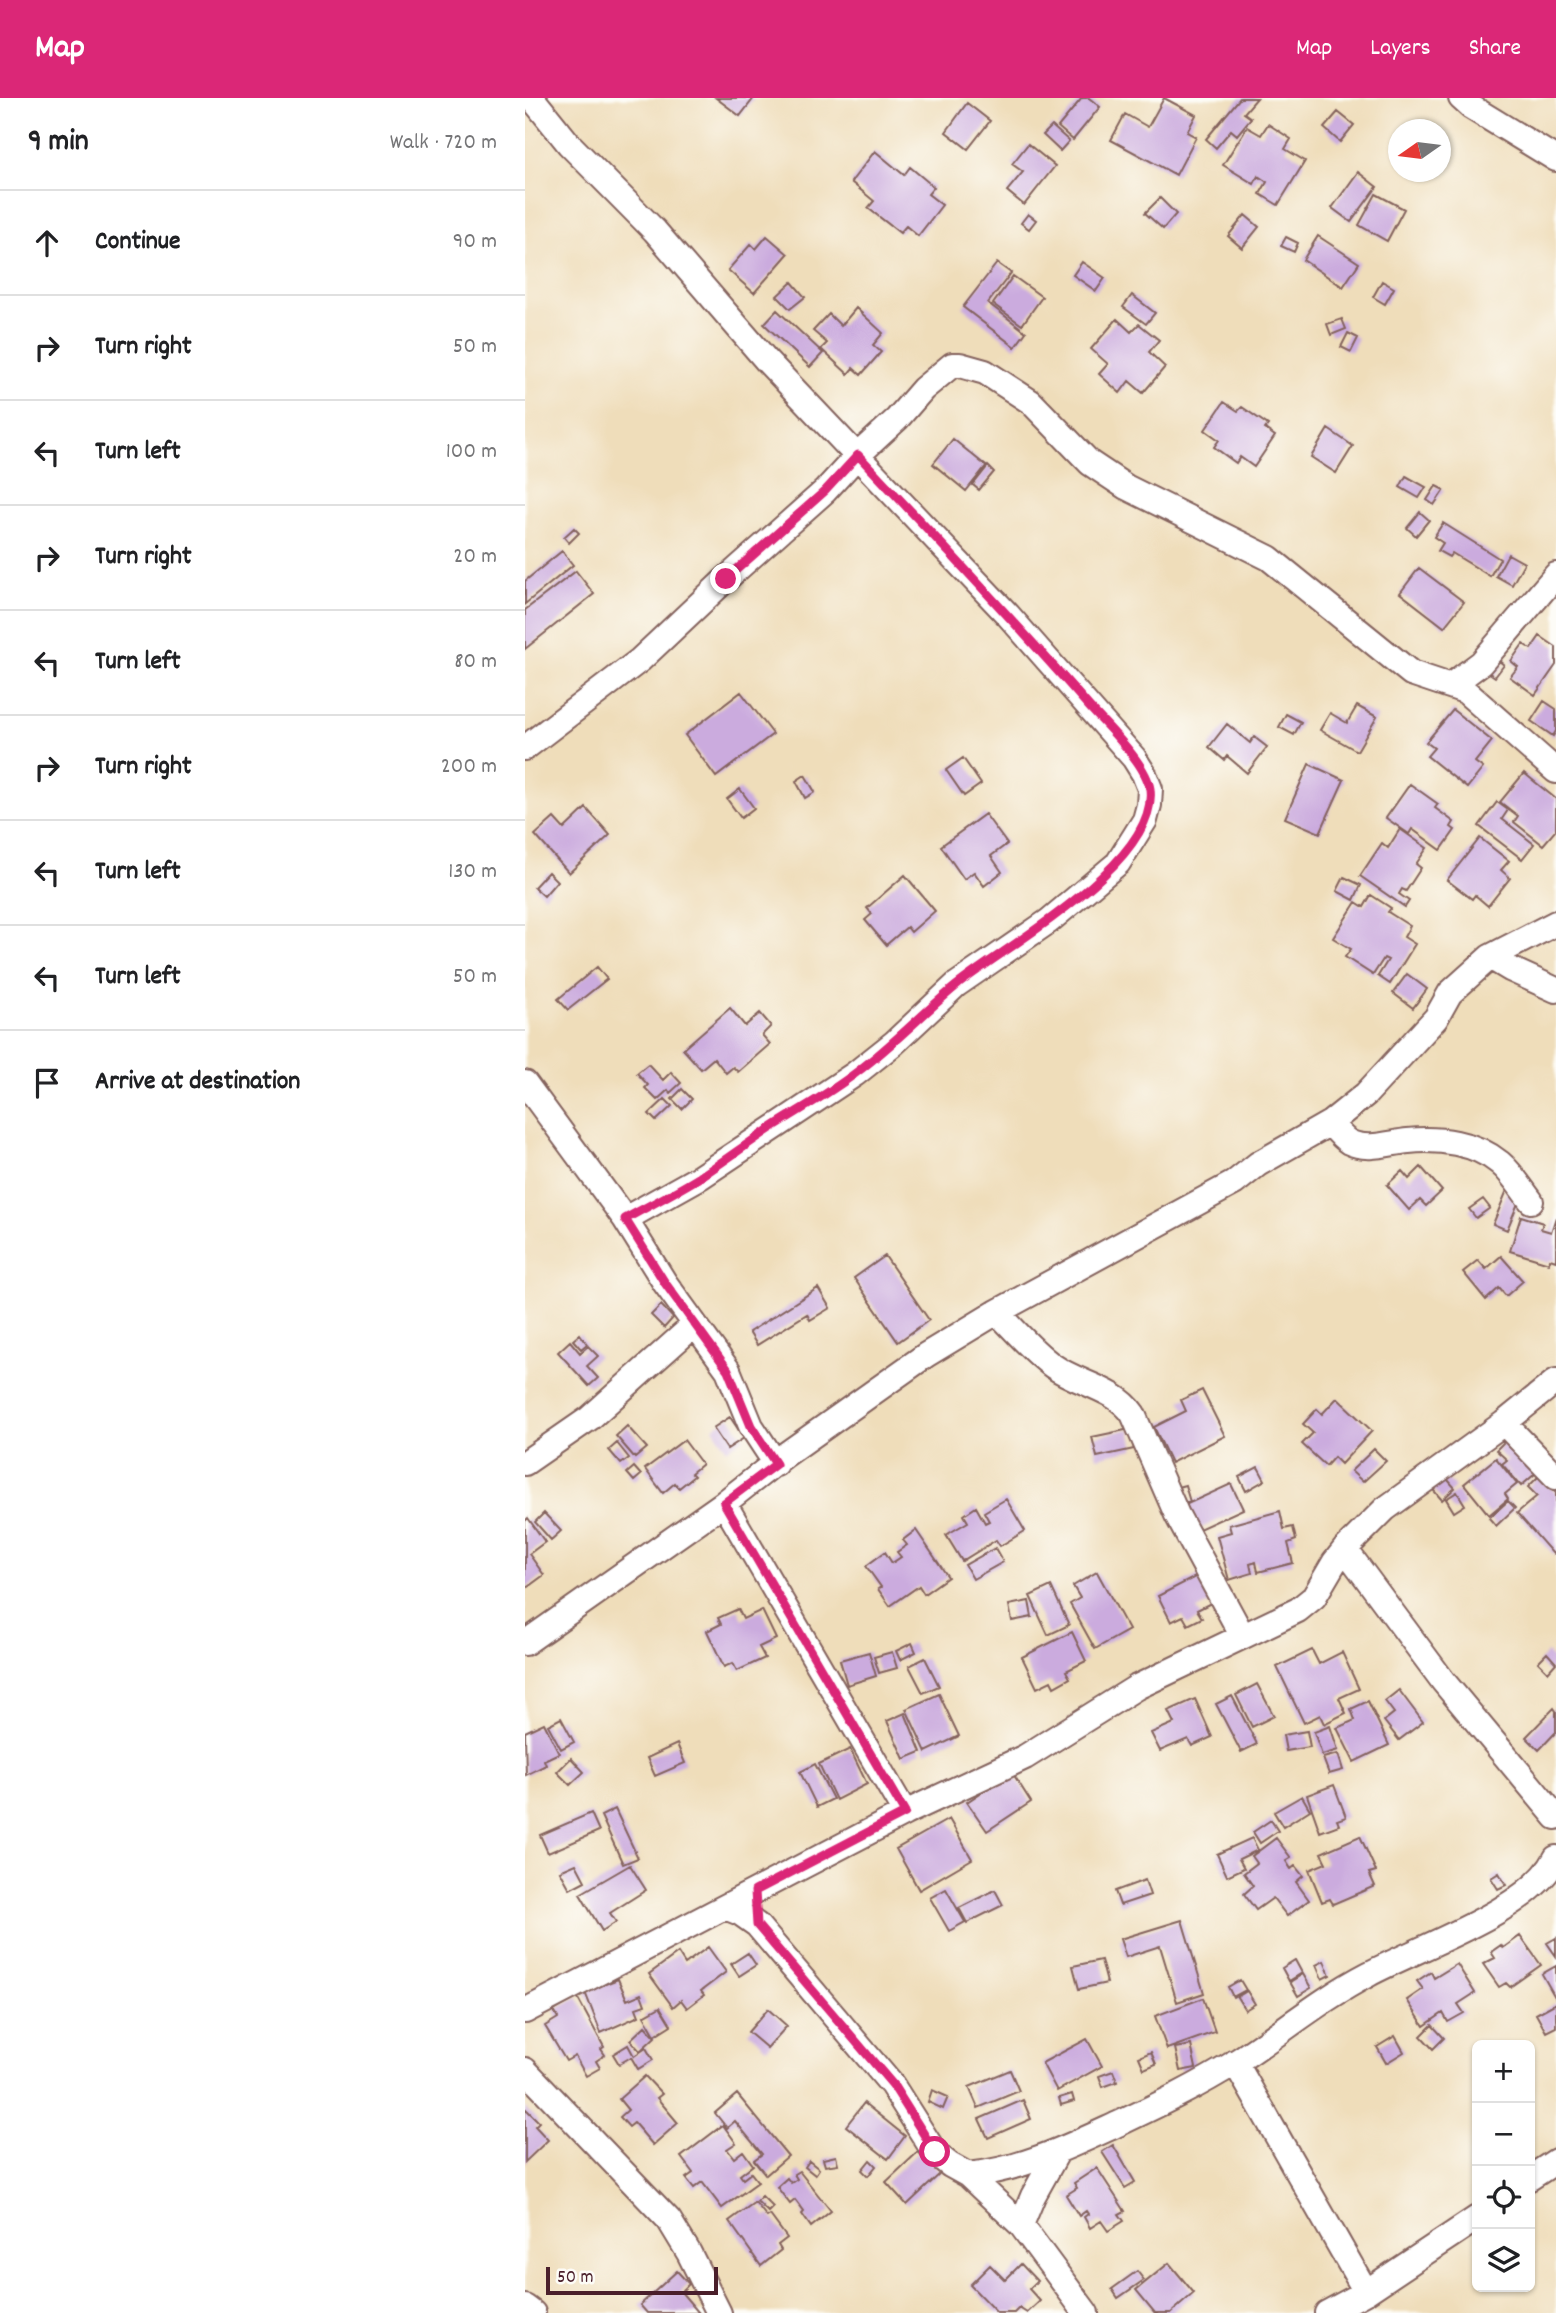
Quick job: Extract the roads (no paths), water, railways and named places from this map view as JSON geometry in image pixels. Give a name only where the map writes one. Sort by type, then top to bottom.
[{"type":"street","points":[[532,98],[569,144],[655,231],[767,361],[1008,615],[1134,758],[1150,789],[1145,820],[1118,863],[1049,921],[956,985],[894,1043],[855,1074],[700,1177],[625,1219]]},
{"type":"street","points":[[1445,98],[1466,102],[1556,159]]},
{"type":"street","points":[[525,748],[640,660],[825,491],[923,389],[952,365],[970,366],[985,372],[1031,402],[1090,463],[1126,487],[1269,558],[1398,665],[1423,678],[1465,691],[1556,771]]},
{"type":"street","points":[[1450,686],[1481,663],[1556,575]]},
{"type":"street","points":[[525,1643],[724,1503],[926,1355],[997,1312],[1234,1184],[1258,1164],[1330,1123],[1366,1094],[1436,1018],[1450,993],[1490,957],[1556,923]]},
{"type":"street","points":[[1490,957],[1556,990]]},
{"type":"street","points":[[525,1083],[625,1219],[694,1325],[728,1370],[751,1426],[776,1464]]},
{"type":"street","points":[[1330,1123],[1347,1141],[1360,1145],[1433,1140],[1480,1149],[1500,1163],[1531,1200]]},
{"type":"street","points":[[997,1312],[1053,1366],[1126,1404],[1133,1414],[1177,1515],[1242,1635]]},
{"type":"street","points":[[525,1463],[590,1418],[694,1325]]},
{"type":"street","points":[[525,2011],[905,1813],[1024,1757],[1137,1687],[1242,1635],[1285,1618],[1314,1597],[1333,1563],[1385,1509],[1504,1423],[1556,1381]]},
{"type":"street","points":[[1504,1423],[1556,1477]]},
{"type":"street","points":[[724,1503],[905,1813]]},
{"type":"street","points":[[1345,1549],[1443,1681],[1556,1817]]},
{"type":"street","points":[[968,2175],[1004,2169],[1058,2151],[1164,2102],[1235,2062],[1315,2006],[1368,1974],[1467,1927],[1516,1900],[1556,1858]]},
{"type":"street","points":[[755,1891],[757,1925]]},
{"type":"street","points":[[725,1907],[740,1913],[757,1925],[893,2085],[935,2152],[968,2175],[1021,2225],[1085,2313]]},
{"type":"street","points":[[1235,2062],[1366,2292]]},
{"type":"street","points":[[525,2070],[669,2220],[719,2313]]},
{"type":"street","points":[[1021,2225],[1033,2196],[1058,2151]]},
{"type":"street","points":[[1327,2313],[1366,2292],[1472,2221]]},
{"type":"street","points":[[525,2306],[533,2313]]}]
